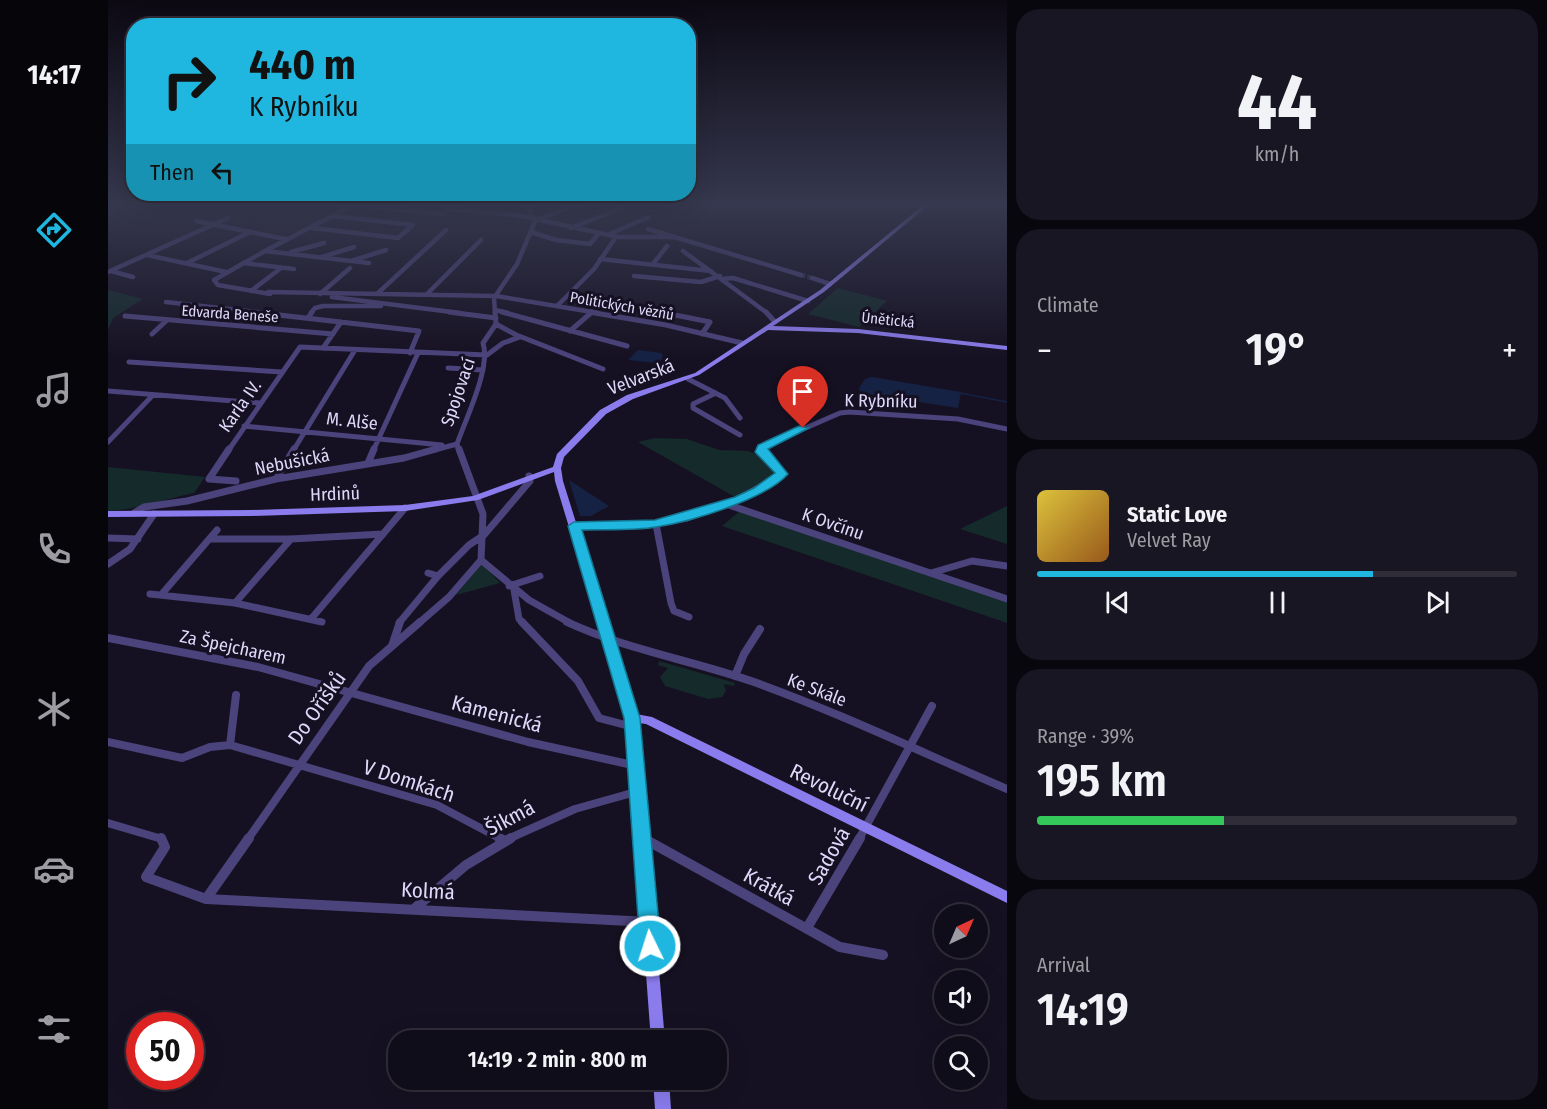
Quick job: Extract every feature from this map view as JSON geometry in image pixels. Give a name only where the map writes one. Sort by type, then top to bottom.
[{"type":"main road","name":"Velvarská","points":[[557,468],[567,447],[603,412],[630,397],[688,379],[808,301],[866,255]]},
{"type":"main road","name":"Únětická","points":[[765,328],[858,331],[1007,348]]},
{"type":"main road","name":"Hrdinů","points":[[108,514],[405,508],[475,498],[557,468]]},
{"type":"main road","points":[[557,468],[633,723],[657,1030]]},
{"type":"main road","name":"Revoluční","points":[[633,723],[648,720],[1007,897]]},
{"type":"main road","points":[[662,1090],[663,1109]]},
{"type":"street","points":[[110,272],[147,255],[226,273]]},
{"type":"street","points":[[187,263],[204,255]]},
{"type":"street","points":[[258,255],[215,279],[215,284],[251,291],[406,306],[496,321],[519,336],[603,369]]},
{"type":"street","points":[[303,255],[369,263]]},
{"type":"street","points":[[320,257],[328,255]]},
{"type":"street","points":[[352,261],[371,255]]},
{"type":"street","points":[[378,293],[419,255]]},
{"type":"street","points":[[427,294],[466,255]]},
{"type":"street","points":[[496,296],[521,255]]},
{"type":"street","points":[[557,306],[603,255]]},
{"type":"street","points":[[653,264],[660,255]]},
{"type":"street","points":[[688,255],[759,305],[775,322]]},
{"type":"street","points":[[733,255],[801,275]]},
{"type":"street","points":[[600,259],[712,272]]},
{"type":"street","points":[[242,263],[294,269]]},
{"type":"street","points":[[251,291],[282,268]]},
{"type":"street","points":[[320,294],[350,268]]},
{"type":"street","points":[[110,272],[134,277]]},
{"type":"street","points":[[634,276],[701,282],[733,278],[808,301]]},
{"type":"street","points":[[714,285],[721,278]]},
{"type":"street","points":[[812,278],[830,284]]},
{"type":"street","points":[[352,299],[360,293]]},
{"type":"street","name":"Politických vězňů","points":[[304,295],[378,293],[496,296],[592,312],[742,343]]},
{"type":"street","name":"Spojovací","points":[[481,560],[484,535],[483,514],[475,498],[457,444],[487,355],[483,343],[496,321],[494,300],[496,296]]},
{"type":"street","points":[[166,302],[419,331],[410,352]]},
{"type":"street","points":[[308,318],[315,308],[323,306],[406,306]]},
{"type":"street","points":[[495,310],[627,346]]},
{"type":"street","points":[[570,331],[592,312]]},
{"type":"street","points":[[670,314],[710,321],[702,334]]},
{"type":"street","name":"Edvarda Beneše","points":[[125,316],[333,334]]},
{"type":"street","points":[[152,334],[166,321]]},
{"type":"street","points":[[323,348],[341,322]]},
{"type":"street","points":[[323,348],[487,355],[503,343],[519,338],[519,336]]},
{"type":"street","name":"Karla IV.","points":[[236,481],[209,479],[300,347],[323,348]]},
{"type":"street","points":[[276,479],[356,350]]},
{"type":"street","points":[[368,463],[418,353]]},
{"type":"street","points":[[129,362],[282,372]]},
{"type":"street","points":[[448,368],[483,370]]},
{"type":"street","points":[[688,379],[725,398],[740,418]]},
{"type":"street","points":[[108,390],[260,403]]},
{"type":"street","points":[[716,393],[693,404],[693,408],[741,435]]},
{"type":"street","points":[[108,442],[153,395]]},
{"type":"street","name":"K Rybníku","points":[[574,526],[656,524],[726,504],[758,491],[782,474],[761,452],[762,447],[840,413],[958,419],[1007,429]]},
{"type":"street","name":"M. Alše","points":[[244,426],[442,446],[457,444]]},
{"type":"street","name":"Nebušická","points":[[134,513],[144,507],[188,501],[276,479],[404,458],[457,444]]},
{"type":"street","points":[[392,646],[399,623],[438,576],[469,545],[484,535],[530,481],[529,477]]},
{"type":"street","points":[[507,486],[518,493]]},
{"type":"street","name":"K Ovčínu","points":[[726,504],[1007,599]]},
{"type":"street","points":[[311,619],[405,508]]},
{"type":"street","points":[[108,564],[130,549],[154,514]]},
{"type":"street","points":[[656,524],[671,603],[674,611],[689,617]]},
{"type":"street","points":[[161,595],[217,530]]},
{"type":"street","points":[[210,538],[291,539],[383,534]]},
{"type":"street","points":[[108,538],[138,539]]},
{"type":"street","points":[[235,603],[291,539]]},
{"type":"street","name":"Ke Skále","points":[[481,560],[512,588],[560,619],[608,639],[735,676],[828,709],[1007,789]]},
{"type":"street","name":"Do Oříšků","points":[[206,899],[369,666],[449,597],[481,560]]},
{"type":"street","points":[[931,573],[972,561],[1007,566]]},
{"type":"street","points":[[428,573],[438,576]]},
{"type":"street","points":[[540,576],[512,588],[519,619],[578,681],[599,718],[633,723]]},
{"type":"street","points":[[150,594],[235,603],[322,621]]},
{"type":"street","points":[[735,676],[744,654],[760,629]]},
{"type":"street","name":"Za Špejcharem","points":[[108,638],[210,655],[350,691]]},
{"type":"street","name":"Kamenická","points":[[350,691],[437,717],[599,759],[637,766]]},
{"type":"street","points":[[108,742],[182,758],[210,747],[230,746],[236,695]]},
{"type":"street","name":"Sadová","points":[[807,928],[866,828],[932,705]]},
{"type":"street","name":"V Domkách","points":[[230,746],[437,805],[504,840]]},
{"type":"street","name":"Šikmá","points":[[415,909],[470,861],[504,840],[551,816],[639,790]]},
{"type":"street","name":"Kolmá","points":[[108,824],[162,838],[165,847],[148,870],[146,877],[206,899],[649,922]]},
{"type":"street","name":"Krátká","points":[[643,838],[840,947],[883,955]]},
{"type":"green space","points":[[838,288],[887,301],[859,327],[808,314]]},
{"type":"green space","points":[[108,290],[143,299],[113,318],[108,330]]},
{"type":"green space","points":[[655,438],[687,439],[719,450],[748,451],[761,456],[778,473],[756,490],[735,497],[638,442]]},
{"type":"green space","points":[[108,467],[205,477],[194,493],[108,511]]},
{"type":"green space","points":[[1007,506],[1007,544],[960,529]]},
{"type":"green space","points":[[740,511],[1007,601],[1007,623],[722,526]]},
{"type":"green space","points":[[482,564],[500,583],[456,595]]},
{"type":"green space","points":[[659,661],[735,683],[734,686],[724,684],[726,691],[722,697],[708,699],[665,686],[660,677],[668,668],[658,665]]},
{"type":"water","points":[[638,350],[661,353],[663,355],[661,361],[656,363],[628,360]]},
{"type":"water","points":[[872,377],[961,392],[958,408],[860,393],[859,388],[865,379]]},
{"type":"water","points":[[569,480],[609,506],[591,516],[580,516]]},
{"type":"waterway","points":[[960,393],[1007,402]]},
{"type":"tunnel","points":[[801,275],[812,278]]},
{"type":"route","points":[[650,946],[632,718],[574,526],[656,524],[740,500],[758,491],[782,474],[780,469],[761,452],[762,447],[803,428]]}]
